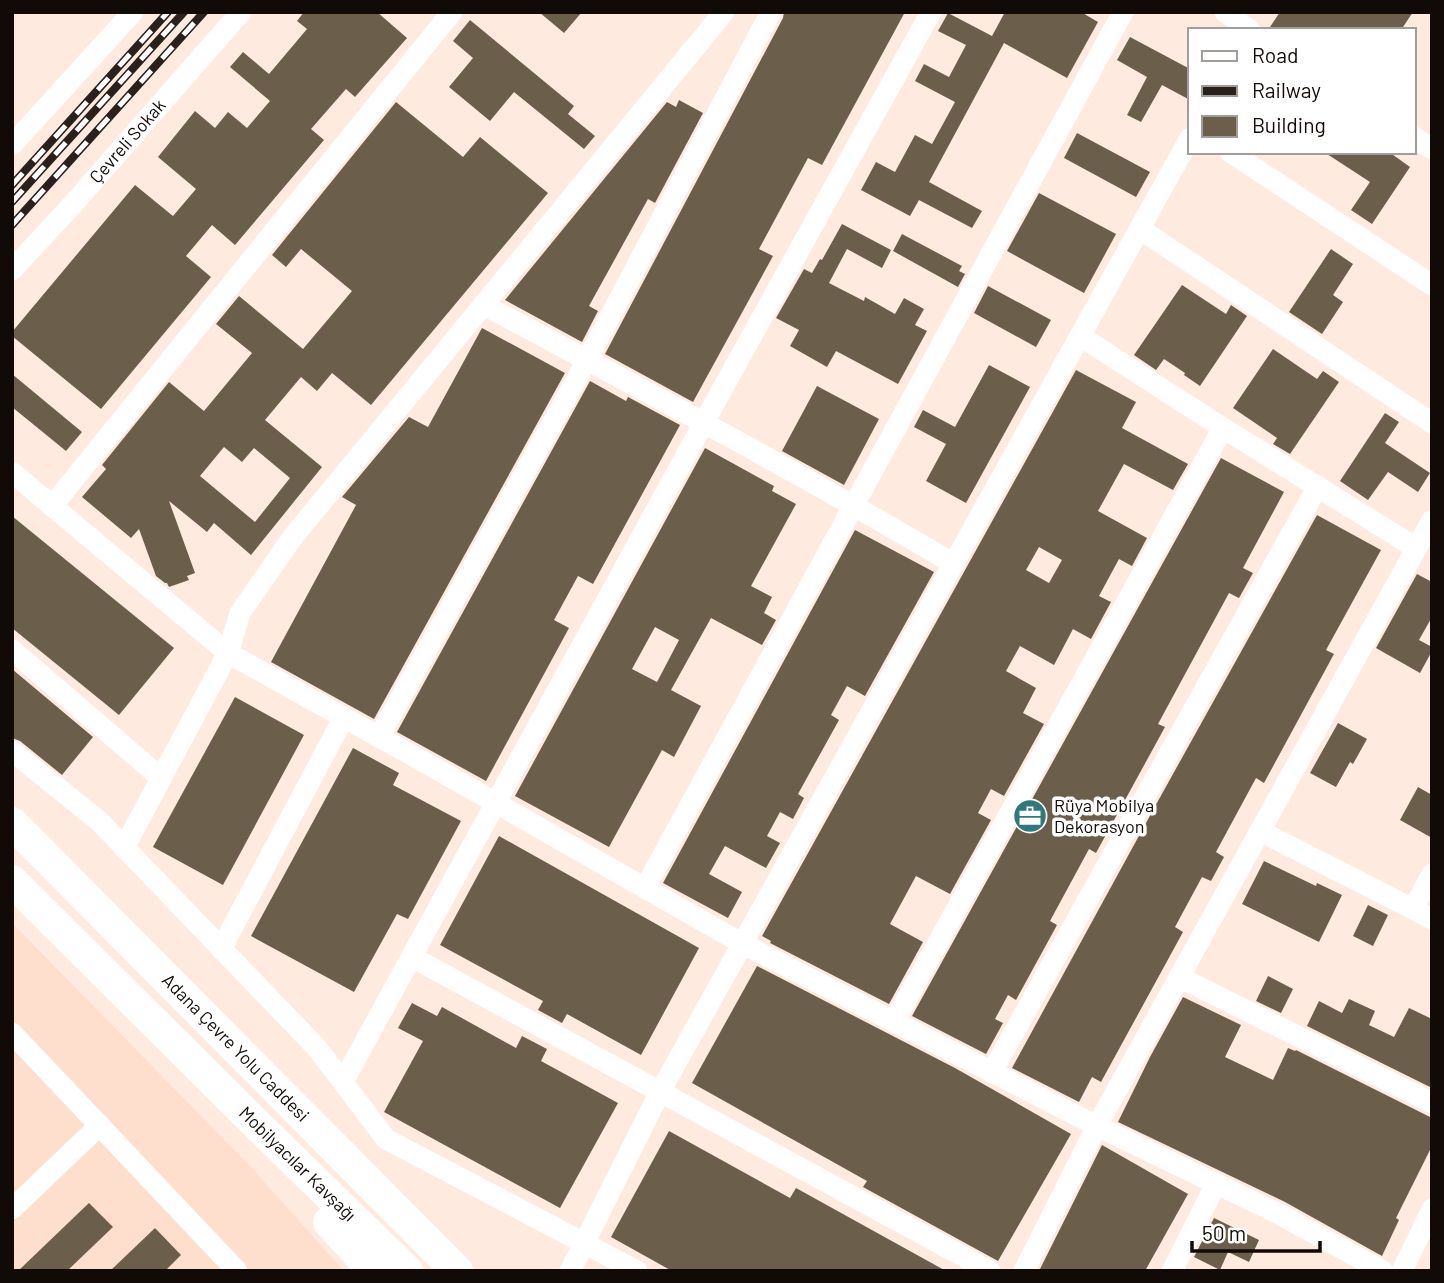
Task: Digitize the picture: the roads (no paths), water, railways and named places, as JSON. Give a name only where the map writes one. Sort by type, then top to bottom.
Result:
[{"type":"highway","name":"Adana Çevre Yolu Caddesi","points":[[12,823],[457,1271]]},
{"type":"highway","points":[[12,881],[245,1113]]},
{"type":"highway","name":"Mobilyacılar Kavşağı","points":[[245,1113],[312,1203],[374,1271]]},
{"type":"highway","name":"Mobilyacılar Kavşağı","points":[[245,1113],[407,1271]]},
{"type":"street","points":[[12,145],[133,12]]},
{"type":"street","name":"Çevreli Sokak","points":[[12,270],[241,12]]},
{"type":"street","points":[[52,506],[452,12]]},
{"type":"street","points":[[124,848],[228,653],[240,613],[292,538],[724,12]]},
{"type":"street","points":[[379,737],[587,360],[771,12]]},
{"type":"street","points":[[343,1082],[931,12]]},
{"type":"street","points":[[645,888],[1124,12]]},
{"type":"street","points":[[1225,12],[1247,28]]},
{"type":"street","points":[[1416,138],[1432,149]]},
{"type":"street","points":[[570,1271],[660,1092],[1188,142]]},
{"type":"street","points":[[1233,154],[1432,285]]},
{"type":"street","points":[[1140,229],[1432,422]]},
{"type":"street","points":[[484,305],[855,505],[954,564]]},
{"type":"street","points":[[1080,336],[1416,548]]},
{"type":"street","points":[[894,1022],[1223,428]]},
{"type":"street","points":[[12,472],[228,653],[743,944],[1097,1126],[1279,1214],[1383,1271]]},
{"type":"street","points":[[992,1072],[1318,486]]},
{"type":"street","points":[[1024,1271],[1097,1126],[1432,520]]},
{"type":"street","points":[[12,650],[162,778]]},
{"type":"street","points":[[221,949],[344,718]]},
{"type":"street","points":[[12,751],[99,821],[317,1048],[386,1139],[637,1271]]},
{"type":"street","points":[[1260,831],[1422,914],[1432,874]]},
{"type":"street","points":[[412,957],[990,1271]]},
{"type":"street","points":[[1179,977],[1432,1103]]},
{"type":"street","points":[[12,1033],[237,1271]]},
{"type":"street","points":[[12,1209],[100,1125]]},
{"type":"street","points":[[1172,1271],[1216,1184]]},
{"type":"street","points":[[1402,1271],[1432,1209]]},
{"type":"railway","points":[[12,185],[168,12]]},
{"type":"railway","points":[[12,202],[184,12]]},
{"type":"railway","points":[[12,225],[204,12]]},
{"type":"place","name":"Rüya Mobilya Dekorasyon","points":[[1030,816]]}]
